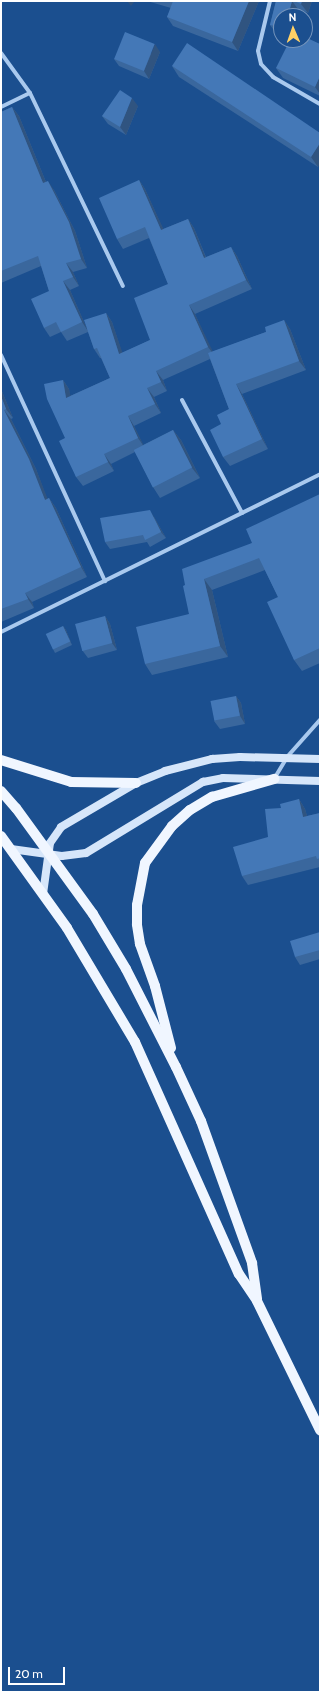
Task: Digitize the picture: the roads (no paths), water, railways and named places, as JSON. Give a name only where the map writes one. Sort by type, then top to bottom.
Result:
[{"type":"main road","points":[[1,760],[71,782],[136,783]]},
{"type":"main road","points":[[176,1067],[155,986],[140,944],[137,905],[145,863],[172,826],[190,810],[212,797],[274,779]]},
{"type":"main road","points":[[1,791],[16,808],[93,914],[126,969],[176,1067],[201,1121],[252,1263],[257,1301]]},
{"type":"main road","points":[[1,836],[11,848],[76,942],[135,1042],[239,1274],[257,1301],[320,1430]]},
{"type":"street","points":[[270,1],[258,52],[261,64],[272,77],[320,104]]},
{"type":"street","points":[[1,53],[30,93],[123,286]]},
{"type":"street","points":[[1,107],[30,93]]},
{"type":"street","points":[[1,355],[105,581]]},
{"type":"street","points":[[182,400],[242,513]]},
{"type":"street","points":[[1,632],[320,474]]},
{"type":"street","points":[[274,779],[287,757],[320,720]]},
{"type":"street","points":[[43,894],[50,843],[61,827],[136,783],[165,771],[212,759],[287,757],[320,759]]},
{"type":"street","points":[[11,848],[71,856],[86,853],[203,782],[223,778],[320,781]]}]
